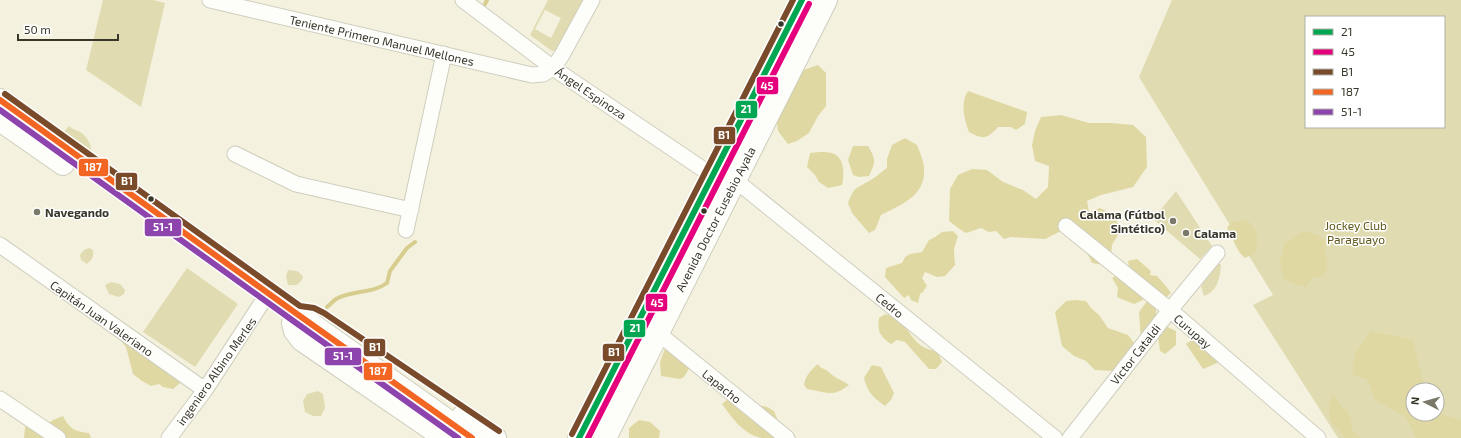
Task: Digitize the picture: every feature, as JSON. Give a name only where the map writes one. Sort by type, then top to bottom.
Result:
[{"type":"highway","name":"Avenida Doctor Eusebio Ayala","points":[[604,438],[658,333],[802,0]]},
{"type":"highway","name":"Avenida Doctor Eusebio Ayala","points":[[579,438],[724,178],[826,0]]},
{"type":"highway","points":[[3,115],[262,304],[301,323],[456,438]]},
{"type":"highway","points":[[3,115],[301,323],[472,438]]},
{"type":"highway","points":[[445,438],[302,340],[295,331],[301,323],[312,316],[320,320],[495,438]]},
{"type":"street","name":"Teniente Primero Manuel Mellones","points":[[210,0],[532,75],[543,74],[553,68]]},
{"type":"street","name":"Ángel Espinoza","points":[[463,0],[553,68],[724,178]]},
{"type":"street","points":[[553,68],[592,0]]},
{"type":"street","points":[[406,230],[444,54]]},
{"type":"street","points":[[234,154],[296,184],[411,210]]},
{"type":"street","name":"Cedro","points":[[724,178],[1055,438]]},
{"type":"street","name":"Curupay","points":[[1066,226],[1170,310],[1318,438]]},
{"type":"street","name":"Capitán Juan Valeriano","points":[[0,245],[205,390]]},
{"type":"street","name":"Victor Cataldi","points":[[1070,438],[1170,310],[1217,253]]},
{"type":"street","name":"ingeniero Albino Merles","points":[[169,438],[205,390],[262,304]]},
{"type":"street","name":"Lapacho","points":[[658,333],[787,438]]},
{"type":"street","points":[[0,399],[58,438]]},
{"type":"green space","points":[[103,0],[153,0],[165,3],[141,107],[86,70]]},
{"type":"green space","points":[[548,0],[584,0],[558,50],[552,51],[530,35]],"holes":[[[545,10],[561,18],[551,38],[535,29]]]},
{"type":"green space","name":"Jockey Club Paraguayo","points":[[1172,0],[1461,0],[1461,438],[1338,438],[1253,305],[1273,295],[1139,77]]},
{"type":"green space","points":[[14,125],[61,135],[69,126],[72,129],[82,133],[89,143],[91,158],[136,211]]},
{"type":"green space","name":"Calama","points":[[1176,191],[1212,246],[1200,259],[1153,219]]},
{"type":"green space","points":[[89,248],[93,250],[93,257],[87,264],[81,260],[80,255],[84,250]]},
{"type":"green space","points":[[1213,264],[1221,264],[1219,279],[1212,291],[1204,296],[1201,287]]},
{"type":"green space","points":[[187,268],[238,304],[195,367],[143,332]]},
{"type":"green space","points":[[288,270],[297,271],[303,276],[302,280],[297,285],[288,285],[286,276]]},
{"type":"green space","points":[[111,282],[120,284],[125,290],[124,294],[119,297],[109,294],[105,285]]},
{"type":"green space","points":[[318,391],[323,394],[325,408],[321,416],[313,416],[305,412],[303,401],[307,394]]},
{"type":"shaded area","points":[[818,65],[826,73],[826,106],[818,116],[809,133],[797,141],[788,144],[778,131],[776,117],[798,72]]},
{"type":"shaded area","points":[[968,91],[1027,112],[1025,124],[1016,130],[1011,127],[998,127],[991,134],[985,137],[969,132],[964,116],[963,106]]},
{"type":"shaded area","points":[[1061,115],[1089,123],[1133,125],[1146,137],[1147,167],[1133,187],[1101,195],[1087,201],[1089,212],[1100,208],[1114,215],[1118,224],[1119,233],[1112,245],[1111,259],[1104,265],[1092,263],[1083,248],[1061,231],[1045,239],[1011,237],[1004,239],[996,231],[989,232],[981,228],[966,233],[949,221],[950,189],[958,175],[972,169],[987,170],[1003,182],[1023,190],[1036,199],[1048,187],[1049,166],[1035,161],[1032,145],[1035,131],[1041,117]]},
{"type":"shaded area","points":[[905,138],[917,145],[922,157],[924,178],[921,186],[910,198],[881,215],[875,230],[869,233],[852,213],[848,203],[856,189],[887,168],[887,159],[892,145]]},
{"type":"shaded area","points":[[853,146],[868,146],[871,151],[874,158],[874,164],[869,176],[859,177],[853,175],[848,160]]},
{"type":"shaded area","points":[[810,153],[833,153],[841,161],[843,169],[842,185],[828,188],[819,182],[815,175],[807,167]]},
{"type":"shaded area","points":[[1246,219],[1255,231],[1257,243],[1255,253],[1245,258],[1237,248],[1227,228],[1232,221],[1238,222]]},
{"type":"shaded area","points":[[953,231],[958,236],[954,249],[955,265],[945,276],[937,277],[925,272],[922,278],[927,286],[920,294],[918,303],[911,300],[909,295],[904,298],[885,277],[886,268],[902,263],[905,257],[910,254],[922,252],[929,240],[942,232]]},
{"type":"shaded area","points":[[1306,231],[1318,235],[1325,241],[1327,268],[1322,276],[1312,279],[1306,287],[1284,279],[1280,263],[1284,244]]},
{"type":"shaded area","points":[[1137,259],[1151,271],[1150,275],[1157,276],[1171,293],[1163,300],[1130,276],[1128,261]]},
{"type":"shaded area","points":[[1119,274],[1143,296],[1143,300],[1134,304],[1117,297],[1118,288],[1112,278]]},
{"type":"shaded area","points":[[1066,301],[1086,301],[1099,315],[1108,328],[1128,335],[1134,343],[1114,371],[1095,370],[1086,361],[1074,356],[1062,346],[1055,312]]},
{"type":"shaded area","points":[[1147,301],[1156,305],[1156,315],[1159,323],[1176,331],[1176,345],[1165,354],[1160,351],[1158,336],[1141,341],[1139,312]]},
{"type":"shaded area","points":[[885,314],[901,322],[915,340],[921,345],[928,349],[937,351],[942,362],[936,369],[929,369],[905,342],[897,340],[891,344],[884,339],[880,333],[878,323],[879,318]]},
{"type":"shaded area","points":[[126,329],[146,339],[181,374],[180,383],[173,389],[163,387],[159,384],[151,386],[133,374],[126,347],[113,331]]},
{"type":"shaded area","points":[[1371,331],[1413,340],[1423,382],[1405,382],[1405,416],[1375,400],[1368,380],[1352,374],[1355,353]]},
{"type":"shaded area","points":[[1193,339],[1217,359],[1217,363],[1203,369],[1186,344]]},
{"type":"shaded area","points":[[681,341],[689,354],[690,367],[684,377],[680,379],[661,376],[660,362],[666,346]]},
{"type":"shaded area","points":[[818,364],[821,368],[849,385],[834,393],[807,389],[804,385],[807,376]]},
{"type":"shaded area","points":[[872,365],[881,367],[894,393],[891,400],[885,406],[872,394],[867,387],[864,378]]},
{"type":"shaded area","points":[[1333,396],[1349,414],[1352,430],[1360,438],[1345,438],[1331,421],[1329,412],[1331,398]]},
{"type":"shaded area","points":[[729,398],[767,407],[774,411],[778,421],[788,430],[787,438],[762,438],[744,430],[722,404]]},
{"type":"shaded area","points":[[1445,415],[1461,420],[1461,438],[1416,438],[1408,422],[1445,422]]},
{"type":"shaded area","points":[[63,416],[73,429],[89,433],[91,438],[24,438],[25,427],[30,418],[46,425]]},
{"type":"shaded area","points":[[639,420],[650,422],[660,431],[659,438],[629,438],[629,428]]},
{"type":"waterway","points":[[485,4],[487,0]]},
{"type":"waterway","points":[[327,307],[342,296],[375,289],[387,283],[390,271],[407,248],[415,242]]},
{"type":"transit line","name":"B1","points":[[572,434],[793,0]]},
{"type":"transit line","name":"21","points":[[579,438],[802,0]]},
{"type":"transit line","name":"45","points":[[588,438],[809,4]]},
{"type":"transit line","name":"B1","points":[[5,94],[300,306],[314,308],[324,313],[499,431]]},
{"type":"transit line","name":"187","points":[[0,100],[472,438]]},
{"type":"transit line","name":"51-1","points":[[0,110],[458,438]]},
{"type":"place","name":"Navegando","points":[[37,212]]},
{"type":"place","name":"Calama (Fútbol Sintético)","points":[[1173,221]]},
{"type":"place","name":"Calama","points":[[1186,233]]}]
